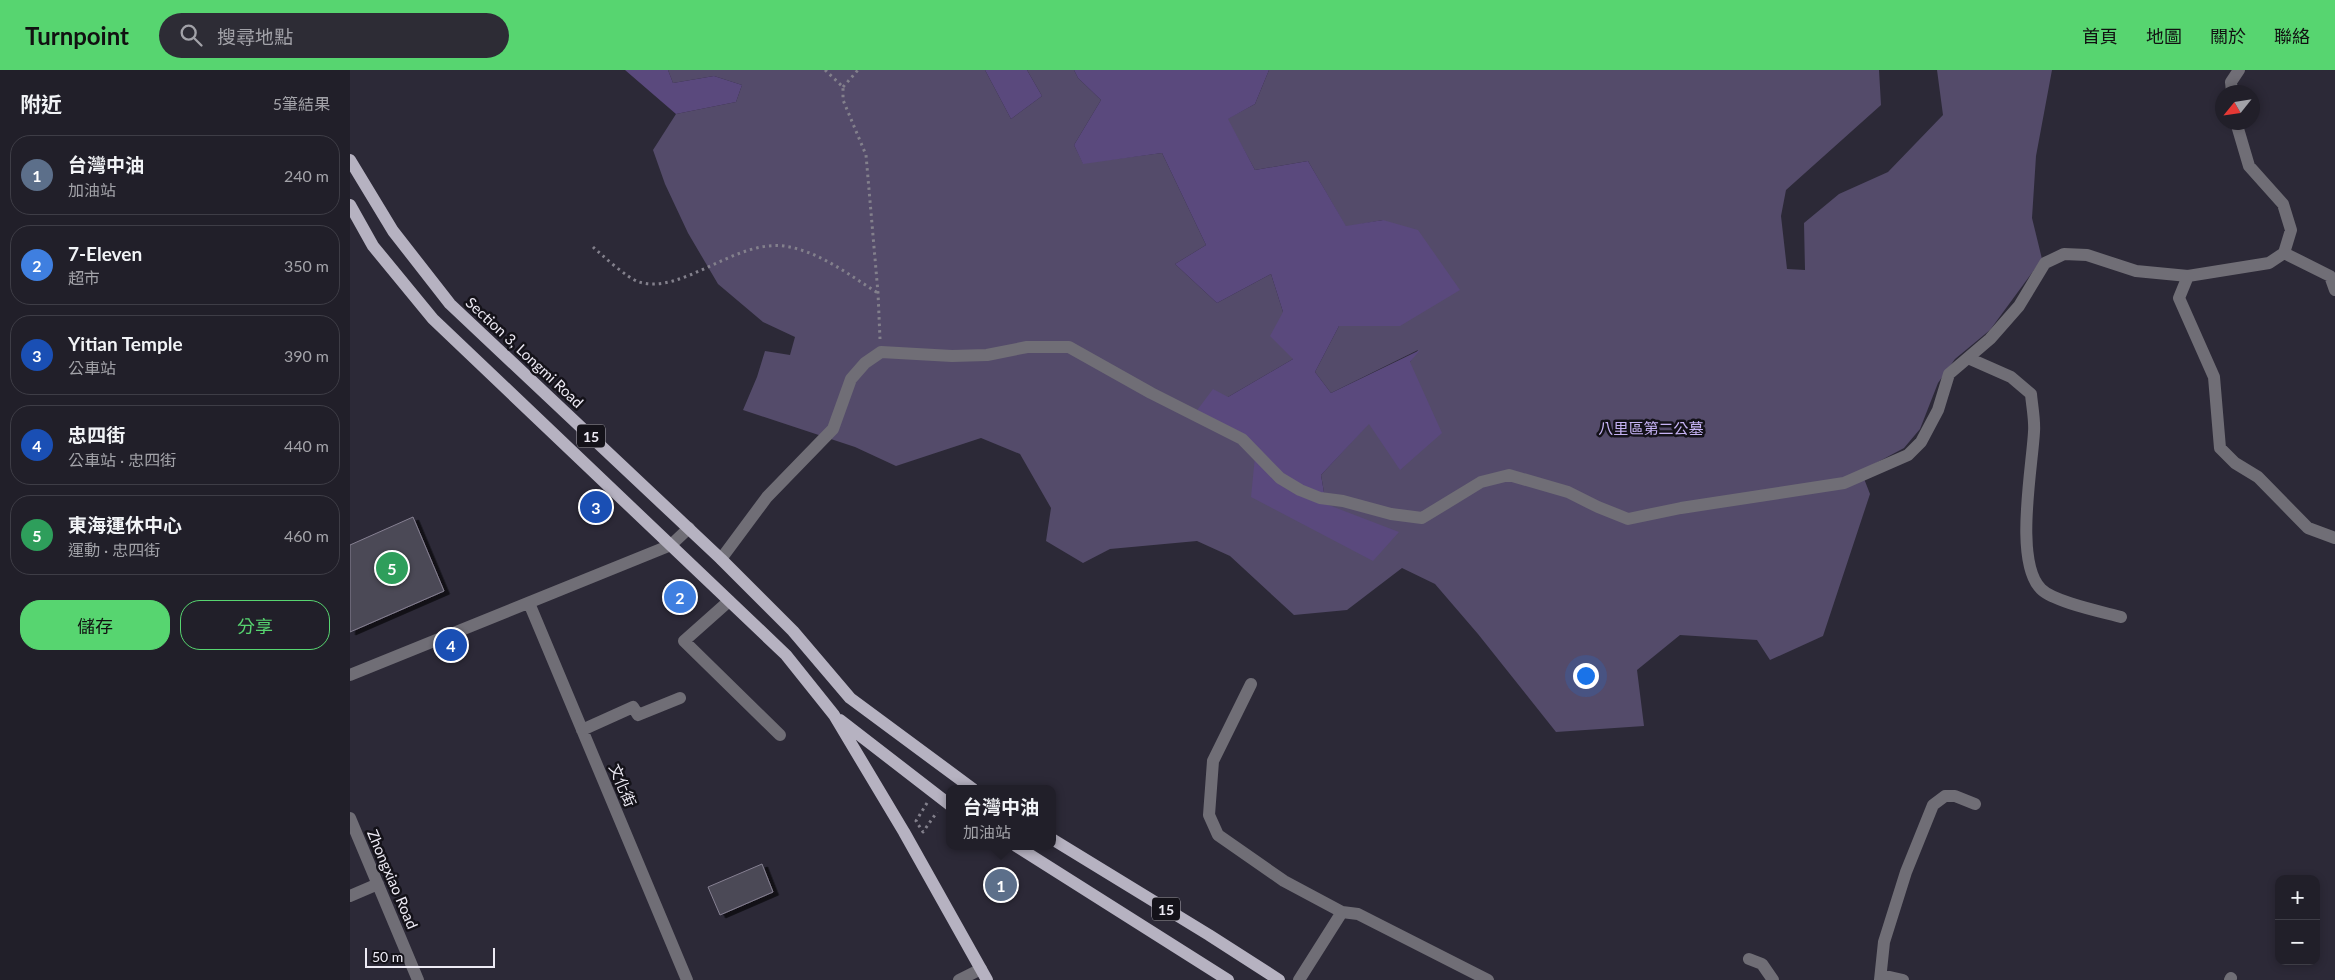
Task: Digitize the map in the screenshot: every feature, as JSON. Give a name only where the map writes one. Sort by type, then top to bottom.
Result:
[{"type":"main road","name":"Section 3, Longmi Road","points":[[350,160],[393,231],[450,304],[721,559],[793,631],[850,698]]},
{"type":"main road","name":"15","points":[[350,205],[373,246],[433,319],[513,398],[786,655],[834,715],[946,802]]},
{"type":"main road","name":"15","points":[[850,698],[968,785]]},
{"type":"main road","points":[[850,698],[834,715],[904,832],[984,974]]},
{"type":"main road","name":"15","points":[[1056,841],[1209,934],[1279,980]]},
{"type":"main road","name":"15","points":[[1022,850],[1228,980]]},
{"type":"street","points":[[2231,85],[2231,82],[2239,70]]},
{"type":"street","points":[[721,559],[767,497],[833,429],[851,379],[865,363],[881,352],[952,356],[987,354],[1026,347],[1069,347],[1151,393],[1242,439],[1280,478],[1300,490],[1320,498],[1343,501],[1391,514],[1422,518],[1481,482],[1510,475],[1568,492],[1628,519],[1681,508],[1844,483],[1908,455],[1921,442],[1938,410],[1950,374],[1990,339],[2020,306],[2046,264],[2064,254],[2087,255],[2136,271],[2188,276],[2269,263],[2284,253],[2291,230],[2283,204],[2249,166],[2238,130]]},
{"type":"street","points":[[2284,253],[2330,276],[2335,290]]},
{"type":"street","points":[[2188,276],[2179,298],[2214,377],[2220,448],[2235,463],[2258,477],[2308,528],[2335,538]]},
{"type":"street","points":[[1968,358],[2011,377],[2031,394],[2034,430],[2026,551],[2032,574],[2042,590],[2065,601],[2121,617]]},
{"type":"street","points":[[350,675],[671,545],[689,528]]},
{"type":"street","points":[[729,601],[684,640],[780,735]]},
{"type":"street","name":"文化街","points":[[529,603],[687,980]]},
{"type":"street","points":[[1251,684],[1213,761],[1208,814],[1218,836],[1284,881],[1342,912],[1358,914],[1488,980]]},
{"type":"street","points":[[582,730],[633,707],[638,715],[680,698]]},
{"type":"street","points":[[1903,980],[1880,978],[1884,942],[1903,881],[1933,805],[1945,796],[1955,796],[1975,804]]},
{"type":"street","name":"Zhongxiao Road","points":[[350,818],[418,980]]},
{"type":"street","points":[[350,896],[378,884]]},
{"type":"street","points":[[1298,980],[1342,912]]},
{"type":"street","points":[[1749,959],[1762,964],[1774,980]]},
{"type":"street","points":[[960,980],[984,974]]},
{"type":"path","points":[[825,70],[843,87]]},
{"type":"path","points":[[858,70],[843,87],[842,100],[866,154],[881,352]]},
{"type":"path","points":[[593,247],[638,282],[666,283],[754,247],[784,246],[818,256],[878,293]]},
{"type":"path","points":[[923,808],[916,821],[924,832],[946,804]]},
{"type":"green space","name":"八里區第二公墓","points":[[668,70],[985,70],[1011,119],[1042,96],[1027,70],[1074,70],[1078,78],[1101,100],[1074,145],[1083,163],[1162,153],[1206,245],[1175,264],[1217,303],[1271,274],[1283,312],[1293,359],[1228,397],[1256,446],[1326,504],[1321,475],[1369,423],[1418,350],[1331,393],[1315,372],[1339,326],[1400,326],[1383,220],[1346,227],[1308,161],[1255,170],[1227,119],[1255,104],[1269,70],[1879,70],[1881,105],[1786,190],[1781,216],[1787,269],[1805,270],[1804,223],[1839,194],[1888,172],[1943,115],[1937,70],[2052,70],[2036,156],[2032,218],[2042,259],[1990,330],[1955,359],[1938,383],[1920,429],[1904,448],[1861,471],[1870,494],[1823,636],[1770,660],[1757,640],[1680,635],[1637,670],[1644,726],[1556,732],[1478,634],[1435,584],[1402,568],[1347,610],[1294,615],[1230,556],[1197,541],[1110,549],[1083,563],[1046,541],[1051,508],[1020,454],[981,438],[896,466],[855,447],[743,410],[757,377],[765,351],[790,355],[795,337],[763,322],[718,284],[688,233],[665,184],[653,150],[676,114],[736,102],[742,85],[714,76],[673,83]]},
{"type":"shaded area","points":[[625,70],[668,70],[673,83],[714,76],[742,85],[736,102],[676,114]]},
{"type":"shaded area","points":[[985,70],[1027,70],[1042,96],[1011,119]]},
{"type":"shaded area","points":[[1074,70],[1269,70],[1255,104],[1228,119],[1255,170],[1308,161],[1346,226],[1383,220],[1418,230],[1460,290],[1400,326],[1339,326],[1315,372],[1331,393],[1420,350],[1410,362],[1442,433],[1400,470],[1369,424],[1321,475],[1326,504],[1399,532],[1373,561],[1251,497],[1256,446],[1192,417],[1213,389],[1228,397],[1293,359],[1270,336],[1283,312],[1271,274],[1217,303],[1175,264],[1206,245],[1162,153],[1083,164],[1074,145],[1101,100],[1078,78]]},
{"type":"building","points":[[413,517],[444,591],[350,632],[350,545]]},
{"type":"building","points":[[762,864],[773,892],[720,915],[708,887]]},
{"type":"place","name":"Yitian Temple","points":[[596,507]]},
{"type":"place","name":"東海運休中心","points":[[392,568]]},
{"type":"place","name":"7-Eleven","points":[[680,597]]},
{"type":"place","name":"忠四街","points":[[451,645]]},
{"type":"place","name":"台灣中油","points":[[1001,885]]}]
